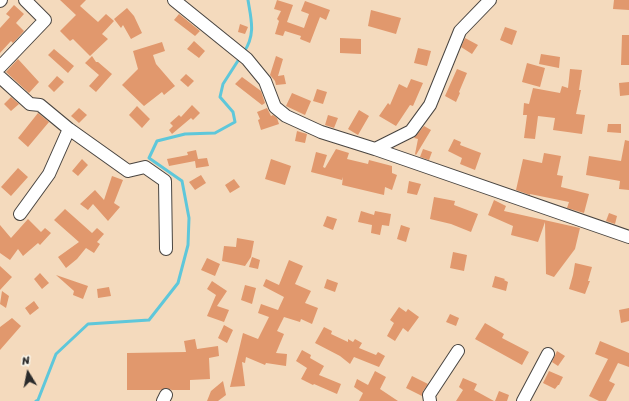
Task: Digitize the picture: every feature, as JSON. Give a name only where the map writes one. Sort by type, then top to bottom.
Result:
[{"type":"street","points":[[0,67],[45,20],[25,0]]},
{"type":"street","points":[[174,0],[247,59],[265,81],[276,107],[286,116],[322,132],[629,237]]},
{"type":"street","points":[[375,149],[411,131],[430,105],[460,31],[490,0]]},
{"type":"street","points":[[0,77],[30,104],[40,106],[69,129],[128,171],[145,167],[166,181],[166,249]]},
{"type":"street","points":[[20,214],[49,174],[69,129]]},
{"type":"street","points":[[430,401],[429,395],[458,351]]},
{"type":"street","points":[[523,401],[548,354]]},
{"type":"building","points":[[60,0],[86,0],[80,6],[98,22],[106,14],[114,21],[102,34],[108,39],[90,56],[73,39],[70,41],[60,31],[76,15]]},
{"type":"building","points":[[277,0],[293,5],[287,22],[304,28],[309,14],[301,11],[305,1],[330,10],[326,20],[320,17],[310,43],[300,39],[301,36],[285,31],[283,36],[275,34],[279,21],[277,19],[281,11],[274,9]]},
{"type":"building","points":[[614,0],[629,0],[629,10],[613,9]]},
{"type":"building","points":[[14,5],[24,14],[16,23],[24,31],[13,43],[11,41],[0,53],[0,28],[10,17],[6,14]]},
{"type":"building","points":[[127,8],[134,16],[142,33],[131,39],[123,25],[121,28],[114,19]]},
{"type":"building","points":[[371,10],[401,18],[396,34],[368,26]]},
{"type":"building","points":[[179,14],[200,31],[195,36],[174,20]]},
{"type":"building","points":[[240,24],[248,27],[245,34],[238,32]]},
{"type":"building","points":[[505,27],[517,31],[512,45],[500,40]]},
{"type":"building","points":[[622,35],[629,35],[629,65],[621,65]]},
{"type":"building","points":[[340,38],[361,39],[361,54],[340,53]]},
{"type":"building","points":[[465,38],[478,45],[472,54],[461,47]]},
{"type":"building","points":[[194,41],[205,51],[199,58],[187,49]]},
{"type":"building","points":[[162,42],[165,51],[153,55],[156,64],[175,86],[164,95],[162,92],[144,106],[122,85],[138,69],[133,51]]},
{"type":"building","points":[[418,48],[431,51],[427,66],[414,63]]},
{"type":"building","points":[[54,49],[74,66],[68,73],[48,55]]},
{"type":"building","points":[[541,54],[560,57],[559,68],[539,64]]},
{"type":"building","points":[[92,56],[96,62],[112,74],[96,92],[89,86],[99,75],[85,63]]},
{"type":"building","points":[[276,56],[283,59],[278,76],[284,75],[286,84],[276,85],[275,81],[270,75]]},
{"type":"building","points":[[18,59],[39,82],[29,93],[6,72]]},
{"type":"building","points":[[527,63],[545,68],[540,87],[522,82]]},
{"type":"building","points":[[457,69],[467,73],[456,102],[445,96]]},
{"type":"building","points":[[570,69],[582,70],[579,90],[581,90],[576,114],[585,115],[582,134],[553,130],[555,118],[538,116],[535,139],[524,138],[527,115],[523,115],[524,103],[529,104],[533,88],[560,93],[562,86],[568,88]]},
{"type":"building","points":[[186,74],[194,81],[188,87],[180,80]]},
{"type":"building","points":[[57,76],[64,82],[54,92],[48,86]]},
{"type":"building","points":[[242,77],[261,91],[265,103],[262,105],[235,84]]},
{"type":"building","points":[[411,79],[423,83],[413,106],[410,105],[396,126],[379,116],[388,103],[390,105],[399,84],[407,88]]},
{"type":"building","points":[[629,82],[629,95],[620,96],[619,83]]},
{"type":"building","points":[[317,89],[327,92],[323,104],[313,101]]},
{"type":"building","points":[[292,93],[311,101],[305,115],[286,106]]},
{"type":"building","points":[[11,97],[19,104],[11,111],[4,104]]},
{"type":"building","points":[[192,105],[200,113],[193,120],[191,118],[172,134],[169,130],[173,126],[170,123],[179,115],[181,117]]},
{"type":"building","points":[[137,106],[150,119],[142,128],[129,115]]},
{"type":"building","points":[[79,108],[87,115],[79,123],[71,116]]},
{"type":"building","points":[[267,108],[271,116],[273,115],[277,118],[279,124],[261,130],[258,120],[260,119],[257,112]]},
{"type":"building","points":[[359,110],[369,116],[358,135],[348,129]]},
{"type":"building","points":[[38,113],[49,122],[28,147],[18,138]]},
{"type":"building","points":[[328,115],[338,118],[334,128],[325,125]]},
{"type":"building","points":[[608,124],[621,124],[621,133],[607,132]]},
{"type":"building","points":[[424,126],[431,130],[416,155],[418,139],[414,138]]},
{"type":"building","points":[[297,131],[307,134],[305,143],[295,141]]},
{"type":"building","points":[[454,139],[461,142],[460,145],[481,153],[475,170],[460,164],[462,158],[448,151]]},
{"type":"building","points":[[625,140],[629,141],[629,190],[619,189],[620,181],[586,175],[589,156],[621,161]]},
{"type":"building","points":[[336,149],[349,153],[347,159],[368,164],[369,160],[392,166],[392,173],[397,175],[392,190],[385,187],[384,195],[342,185],[343,177],[342,180],[311,172],[316,152],[327,155],[323,167],[325,168]]},
{"type":"building","points":[[423,149],[432,152],[429,160],[420,157]]},
{"type":"building","points":[[196,150],[198,159],[207,158],[209,166],[196,168],[195,161],[169,166],[167,159],[188,155],[187,152]]},
{"type":"building","points":[[544,153],[561,156],[557,175],[563,176],[561,187],[589,194],[584,213],[567,208],[569,202],[530,195],[516,190],[523,159],[542,163]]},
{"type":"building","points":[[82,159],[88,165],[78,176],[72,171]]},
{"type":"building","points":[[271,159],[291,166],[285,185],[265,179]]},
{"type":"building","points":[[18,168],[28,177],[11,196],[1,187]]},
{"type":"building","points":[[201,175],[206,183],[195,190],[189,182]]},
{"type":"building","points":[[112,176],[123,180],[114,203],[120,207],[108,221],[93,204],[88,210],[80,204],[95,190],[104,200]]},
{"type":"building","points":[[234,179],[240,187],[230,193],[225,185]]},
{"type":"building","points":[[409,181],[421,184],[417,195],[407,193]]},
{"type":"building","points":[[434,197],[455,201],[454,205],[478,214],[471,232],[451,224],[430,219]]},
{"type":"building","points":[[494,200],[506,206],[504,211],[580,228],[575,249],[554,277],[546,274],[545,222],[538,242],[511,235],[513,226],[488,215]]},
{"type":"building","points":[[65,209],[92,233],[97,228],[104,234],[97,242],[100,244],[94,253],[86,248],[77,259],[66,268],[58,257],[79,242],[54,220]]},
{"type":"building","points":[[361,211],[374,215],[375,211],[391,214],[389,226],[382,225],[380,235],[371,233],[372,225],[358,222]]},
{"type":"building","points":[[609,213],[617,216],[615,224],[606,221]]},
{"type":"building","points":[[327,216],[337,219],[333,230],[323,226]]},
{"type":"building","points":[[28,219],[41,232],[45,228],[51,233],[40,245],[38,243],[23,256],[18,249],[10,260],[0,253],[0,225],[11,238]]},
{"type":"building","points":[[401,225],[410,228],[406,242],[397,239]]},
{"type":"building","points":[[237,238],[254,241],[251,257],[245,266],[222,261],[224,246],[236,247]]},
{"type":"building","points":[[453,252],[467,255],[464,271],[450,268]]},
{"type":"building","points":[[252,257],[260,260],[258,269],[249,267]]},
{"type":"building","points":[[207,258],[220,264],[215,276],[201,270]]},
{"type":"building","points":[[289,260],[303,266],[295,284],[311,291],[305,303],[318,308],[312,324],[301,319],[300,322],[284,317],[277,331],[284,334],[276,353],[287,354],[286,366],[266,363],[265,365],[246,357],[245,363],[242,362],[245,386],[230,387],[243,333],[258,339],[269,317],[258,313],[261,304],[278,310],[284,297],[263,286],[266,279],[279,285]]},
{"type":"building","points":[[575,263],[592,267],[588,281],[590,281],[585,294],[569,289]]},
{"type":"building","points":[[0,266],[12,277],[0,290]]},
{"type":"building","points":[[40,273],[49,283],[42,289],[34,279]]},
{"type":"building","points":[[56,275],[88,286],[83,299],[73,295],[74,291]]},
{"type":"building","points":[[495,276],[505,279],[504,280],[508,282],[506,291],[492,287]]},
{"type":"building","points":[[327,279],[338,283],[335,292],[324,288]]},
{"type":"building","points":[[212,281],[227,291],[217,306],[229,310],[224,322],[207,316],[216,295],[207,289]]},
{"type":"building","points":[[245,285],[256,288],[252,304],[241,300]]},
{"type":"building","points":[[109,287],[111,296],[98,298],[97,289]]},
{"type":"building","points":[[2,291],[9,296],[6,308],[0,304]]},
{"type":"building","points":[[34,301],[39,308],[30,315],[25,308]]},
{"type":"building","points":[[399,307],[406,312],[408,309],[419,317],[408,332],[403,328],[395,341],[387,336],[394,323],[390,320]]},
{"type":"building","points":[[629,308],[629,321],[621,323],[619,310]]},
{"type":"building","points":[[450,314],[459,318],[456,326],[446,322]]},
{"type":"building","points":[[12,318],[21,326],[0,350],[0,327]]},
{"type":"building","points":[[485,323],[504,334],[502,338],[529,352],[522,365],[475,339]]},
{"type":"building","points":[[224,325],[233,330],[227,343],[218,338]]},
{"type":"building","points":[[324,327],[332,331],[331,334],[348,342],[348,339],[353,342],[355,339],[362,343],[359,348],[376,355],[378,352],[385,356],[379,367],[354,357],[350,364],[340,356],[315,343]]},
{"type":"building","points":[[195,339],[197,349],[218,346],[219,356],[209,358],[210,379],[190,380],[190,390],[172,390],[166,388],[160,390],[127,390],[127,353],[186,352],[184,341]]},
{"type":"building","points":[[600,341],[629,353],[629,367],[618,363],[609,381],[615,384],[606,401],[599,401],[589,396],[608,359],[595,354]]},
{"type":"building","points":[[302,350],[311,355],[310,358],[324,366],[319,375],[341,384],[337,394],[301,379],[307,368],[296,361]]},
{"type":"building","points":[[557,351],[565,356],[558,366],[552,362]]},
{"type":"building","points":[[375,371],[386,377],[380,389],[398,401],[359,401],[363,393],[354,387],[357,379],[368,385]]},
{"type":"building","points":[[549,371],[563,377],[555,389],[543,383]]},
{"type":"building","points":[[412,376],[428,384],[423,391],[422,396],[406,388]]},
{"type":"building","points":[[463,378],[477,384],[474,390],[494,401],[456,401],[463,390],[459,387]]},
{"type":"building","points":[[223,381],[226,395],[218,401],[207,401],[211,391]]},
{"type":"building","points":[[499,391],[509,395],[507,401],[495,401]]},
{"type":"waterway","points":[[244,52],[250,39],[252,26],[248,0]]},
{"type":"waterway","points":[[36,401],[38,400],[56,354],[88,324],[149,320],[178,283],[188,245],[189,218],[182,181],[149,158],[157,141],[185,134],[215,133],[235,122],[233,112],[220,97],[223,84],[241,56]]}]
